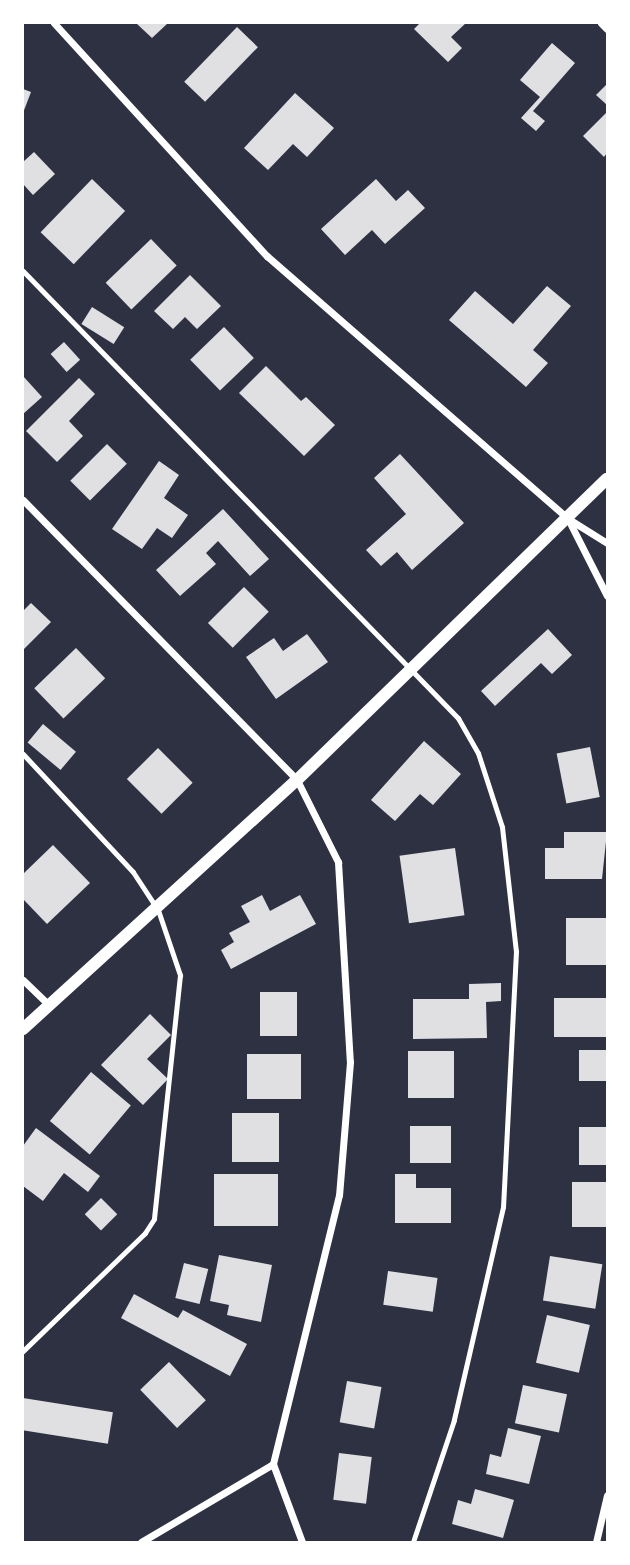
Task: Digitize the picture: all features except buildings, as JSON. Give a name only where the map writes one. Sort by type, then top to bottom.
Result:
[{"type":"street","points":[[54,23],[267,256],[567,518],[607,543]]},
{"type":"street","points":[[601,23],[607,29]]},
{"type":"street","points":[[23,1029],[48,1004],[158,910],[297,780],[607,479]]},
{"type":"street","points":[[23,500],[297,780],[338,862],[350,1062],[339,1195],[273,1464],[302,1542]]},
{"type":"street","points":[[567,518],[607,596]]},
{"type":"street","points":[[23,980],[48,1004]]},
{"type":"street","points":[[141,1542],[273,1464]]},
{"type":"street","points":[[596,1542],[607,1496]]},
{"type":"lane","points":[[23,271],[409,671],[458,718],[478,753],[502,827],[516,951],[503,1207],[454,1420],[413,1542]]},
{"type":"lane","points":[[23,754],[133,872],[158,910],[180,975],[154,1219],[145,1233],[23,1351]]}]
